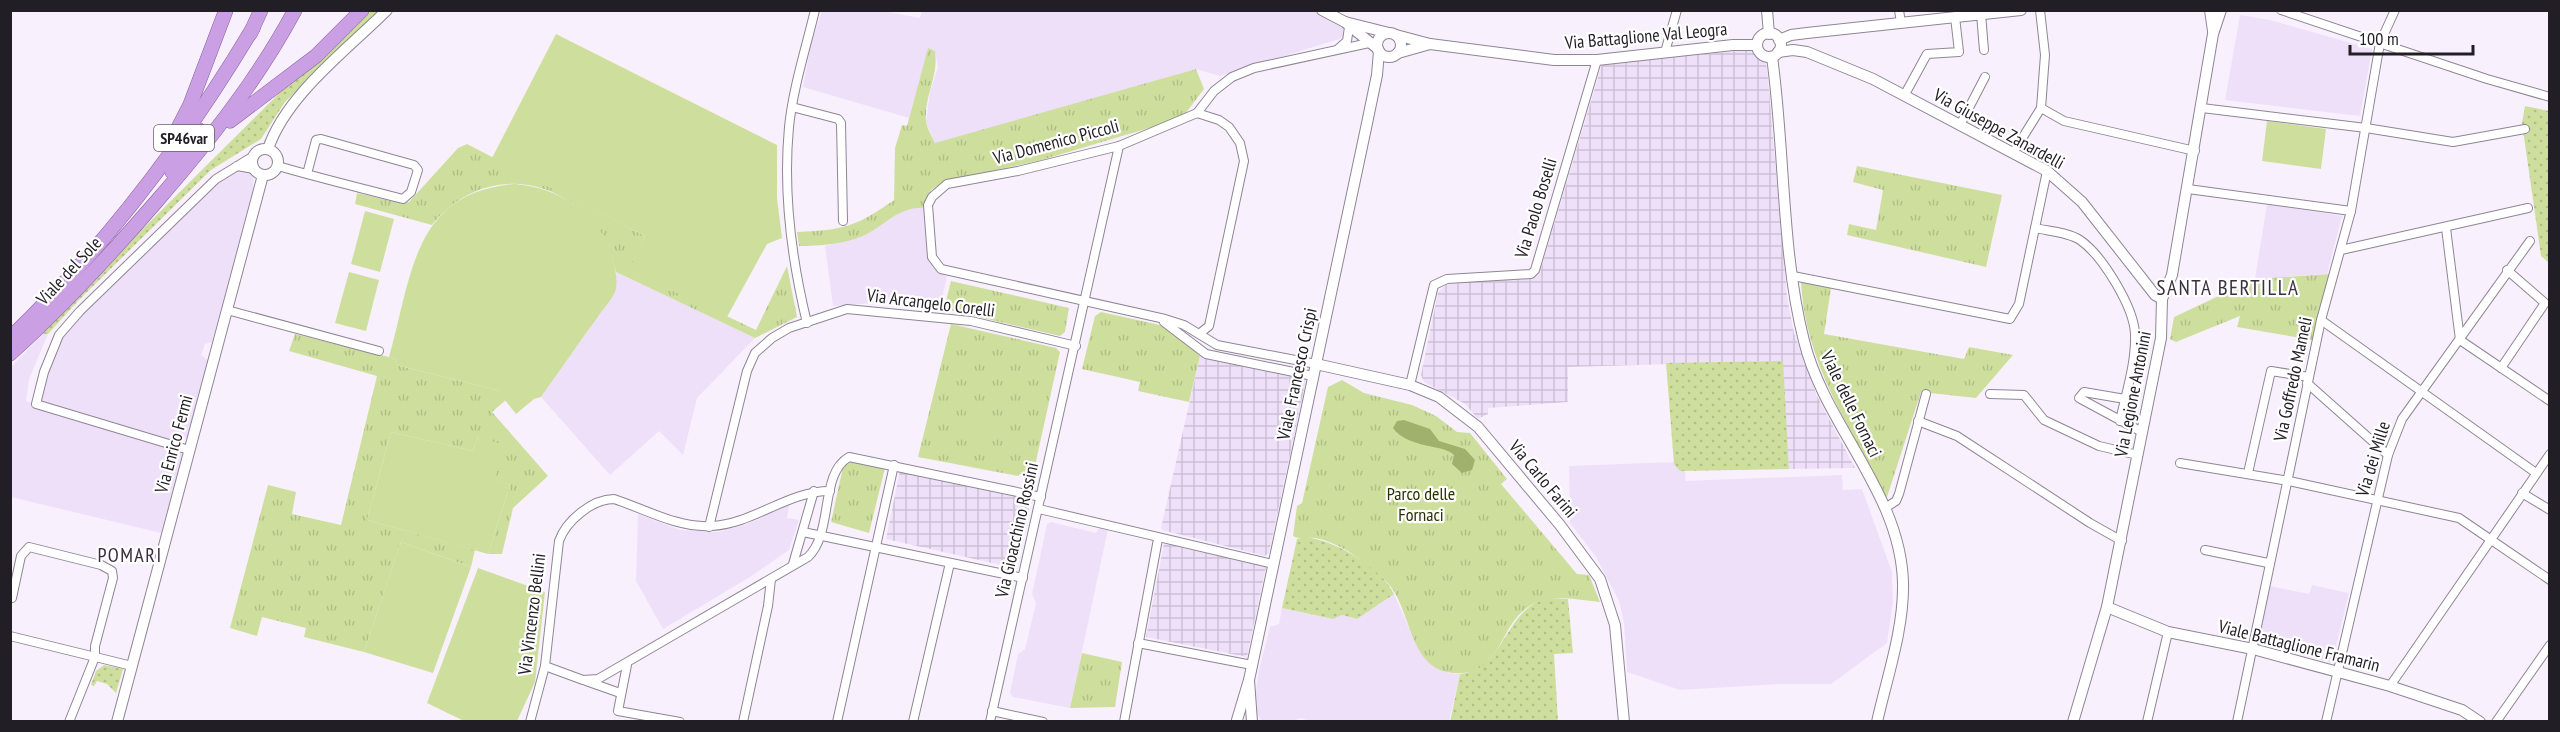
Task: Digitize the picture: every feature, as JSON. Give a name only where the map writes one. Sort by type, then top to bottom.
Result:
[{"type":"highway","points":[[102,240],[178,131],[226,10]]},
{"type":"highway","name":"SP46var","points":[[126,237],[190,146],[225,86],[261,10]]},
{"type":"highway","points":[[205,146],[252,83],[295,10]]},
{"type":"highway","points":[[126,237],[205,146],[238,113],[316,56],[362,10]]},
{"type":"highway","name":"SP46var","points":[[102,240],[140,196],[190,130],[253,28]]},
{"type":"highway","name":"Viale del Sole","points":[[10,354],[50,318],[126,237]]},
{"type":"highway","name":"Viale del Sole","points":[[10,338],[102,240]]},
{"type":"highway","points":[[10,365],[50,318]]},
{"type":"street","points":[[268,149],[283,117],[302,93],[387,10]]},
{"type":"street","points":[[807,323],[795,252],[787,173],[792,107],[815,10]]},
{"type":"street","points":[[1322,10],[1347,25],[1386,56],[1396,55],[1401,45],[1392,34]]},
{"type":"street","points":[[1665,52],[1677,10]]},
{"type":"street","points":[[1767,10],[1769,34]]},
{"type":"street","points":[[1899,10],[1901,23]]},
{"type":"street","points":[[1779,40],[1791,35],[2021,10]]},
{"type":"street","points":[[2013,153],[2041,108],[2045,55],[2040,10]]},
{"type":"street","name":"Via Legione Antonini","points":[[2210,10],[2213,34]]},
{"type":"street","name":"Via Legione Antonini","points":[[2073,722],[2107,608],[2122,541],[2161,338],[2162,299],[2172,275],[2195,151],[2213,34],[2221,10]]},
{"type":"street","points":[[2281,10],[2487,79],[2550,97]]},
{"type":"street","name":"Via Goffredo Mameli","points":[[2237,722],[2253,650],[2268,562],[2289,481],[2321,320],[2351,211],[2380,43],[2395,10]]},
{"type":"street","points":[[1981,14],[1984,50]]},
{"type":"street","points":[[1904,96],[1927,54],[1959,52],[1955,17]]},
{"type":"street","points":[[1339,48],[1347,41],[1347,25]]},
{"type":"street","name":"Via Battaglione Val Leogra","points":[[1347,25],[1430,44],[1554,60],[1597,60],[1733,45],[1757,45]]},
{"type":"street","name":"Viale Francesco Crispi","points":[[1249,680],[1251,722],[1235,721],[1249,680],[1377,75],[1375,48],[1380,38],[1392,34]]},
{"type":"street","points":[[1769,34],[1779,40]]},
{"type":"street","points":[[1769,34],[1761,37],[1757,45],[1762,55],[1775,54],[1779,40]]},
{"type":"street","name":"Via Battaglione Val Leogra","points":[[1396,55],[1430,44]]},
{"type":"street","points":[[1199,334],[1209,326],[1244,160],[1240,143],[1229,127],[1219,120],[1197,113],[1214,91],[1232,77],[1254,68],[1339,48],[1375,48]]},
{"type":"street","name":"Via Giuseppe Zanardelli","points":[[1775,54],[1793,50],[1807,52],[1873,79],[2047,171],[2082,202],[2155,295],[2162,299]]},
{"type":"street","name":"Viale delle Fornaci","points":[[1775,54],[1793,276],[1804,342],[1816,376],[1886,508],[1896,539],[1903,583],[1901,609],[1876,722]]},
{"type":"street","name":"Viale Francesco Crispi","points":[[1377,75],[1396,55]]},
{"type":"street","name":"Via Paolo Boselli","points":[[1410,385],[1434,285],[1438,281],[1531,273],[1535,270],[1597,60]]},
{"type":"street","points":[[1960,125],[1985,77]]},
{"type":"street","points":[[792,107],[838,119],[841,123],[843,221]]},
{"type":"street","points":[[2041,108],[2064,121],[2195,151]]},
{"type":"street","points":[[2202,108],[2366,128],[2453,142],[2525,129]]},
{"type":"street","name":"Via Domenico Piccoli","points":[[1083,303],[950,273],[935,264],[929,243],[928,205],[932,196],[947,184],[1018,171],[1119,146],[1197,113]]},
{"type":"street","points":[[278,166],[307,174],[403,199],[411,192],[418,170],[414,165],[317,139],[307,174]]},
{"type":"street","name":"Via Gioacchino Rossini","points":[[990,722],[1119,146]]},
{"type":"street","points":[[189,450],[36,404],[44,372],[59,335],[80,311],[216,179],[261,149],[268,149],[278,157],[278,166],[274,172],[258,172],[236,166]]},
{"type":"street","points":[[252,157],[258,172]]},
{"type":"street","points":[[1793,276],[2007,320],[2019,304],[2047,171]]},
{"type":"street","name":"Via Enrico Fermi","points":[[117,722],[227,310],[258,172]]},
{"type":"street","points":[[2188,189],[2351,211]]},
{"type":"street","points":[[2341,250],[2528,208]]},
{"type":"street","points":[[2035,228],[2078,238],[2096,257],[2128,306],[2135,335],[2134,356],[2120,421]]},
{"type":"street","points":[[2446,228],[2460,340],[2550,401]]},
{"type":"street","name":"Via dei Mille","points":[[2326,722],[2388,455],[2402,419],[2530,241]]},
{"type":"street","points":[[2501,368],[2545,303],[2507,270]]},
{"type":"street","points":[[1083,303],[1161,318],[1199,334],[1217,345],[1316,364]]},
{"type":"street","name":"Via Arcangelo Corelli","points":[[709,527],[747,371],[755,353],[772,338],[847,309],[971,321],[1076,346]]},
{"type":"street","points":[[227,310],[379,351]]},
{"type":"street","points":[[2321,320],[2423,390],[2536,473]]},
{"type":"street","points":[[1182,328],[1206,354],[1313,376]]},
{"type":"street","name":"Via Carlo Farini","points":[[1316,364],[1410,385],[1439,397],[1478,427],[1592,566],[1607,596],[1615,625],[1624,722]]},
{"type":"street","points":[[2248,473],[2271,371],[2308,380],[2388,455]]},
{"type":"street","points":[[2125,399],[2085,392],[2079,398],[2142,432]]},
{"type":"street","points":[[1886,508],[1896,501],[1899,495],[1926,394]]},
{"type":"street","points":[[1990,394],[2024,395],[2044,420],[2099,446],[2138,455]]},
{"type":"street","points":[[1918,421],[1957,436],[2090,523],[2122,541]]},
{"type":"street","points":[[2390,686],[2489,539],[2550,454]]},
{"type":"street","points":[[583,680],[598,679],[627,665],[793,564],[802,561],[816,550],[837,467],[849,457],[1041,497]]},
{"type":"street","points":[[2180,463],[2289,481],[2459,518],[2550,580]]},
{"type":"street","points":[[837,722],[894,465]]},
{"type":"street","points":[[793,564],[814,491]]},
{"type":"street","name":"Via Vincenzo Bellini","points":[[530,722],[545,666],[556,552],[561,536],[577,517],[594,504],[614,499],[686,525],[709,527],[737,521],[796,495],[814,491],[830,491]]},
{"type":"street","points":[[2522,494],[2550,510]]},
{"type":"street","points":[[1039,509],[1158,539],[1274,564]]},
{"type":"street","points":[[803,532],[1023,578]]},
{"type":"street","points":[[1124,722],[1158,539]]},
{"type":"street","points":[[12,598],[21,556],[29,547],[100,565],[112,571],[113,578],[95,646],[95,657],[69,722]]},
{"type":"street","points":[[2205,550],[2268,562]]},
{"type":"street","points":[[913,722],[950,563]]},
{"type":"street","points":[[743,722],[768,606],[771,579]]},
{"type":"street","name":"Viale Battaglione Framarin","points":[[2107,608],[2168,632],[2253,650],[2390,686],[2462,710],[2480,722]]},
{"type":"street","points":[[2147,722],[2168,632]]},
{"type":"street","points":[[11,637],[132,666]]},
{"type":"street","points":[[1138,643],[1252,665]]},
{"type":"street","points":[[2496,722],[2550,645]]},
{"type":"street","points":[[627,665],[618,711],[657,720],[680,722]]},
{"type":"street","points":[[545,666],[620,693]]},
{"type":"street","points":[[992,711],[1043,722]]},
{"type":"shaded area","points":[[922,10],[1321,10],[1342,24],[1343,37],[1220,76],[1196,69],[935,144],[926,122],[930,92],[938,67],[935,51],[928,49],[909,118],[803,87],[811,43],[822,11],[883,11],[920,18]]},
{"type":"shaded area","points":[[2240,15],[2270,20],[2372,49],[2360,116],[2225,100]]},
{"type":"shaded area","points":[[1747,50],[1761,55],[1767,67],[1787,297],[1794,333],[1817,396],[1855,468],[1789,469],[1782,361],[1568,367],[1568,402],[1488,408],[1488,414],[1478,419],[1465,404],[1424,382],[1421,375],[1438,292],[1446,285],[1540,272],[1602,64]]},
{"type":"shaded area","points":[[249,169],[253,175],[253,190],[212,342],[205,344],[201,355],[208,360],[188,436],[184,439],[179,437],[175,450],[183,454],[161,533],[11,497],[10,369],[43,334],[48,334],[29,379],[26,401],[34,404],[56,341],[223,172]]},
{"type":"shaded area","points":[[2267,204],[2342,216],[2327,274],[2255,279]]},
{"type":"shaded area","points":[[909,207],[926,208],[929,259],[935,269],[947,277],[940,306],[901,301],[833,306],[825,246],[863,236]]},
{"type":"shaded area","points":[[616,272],[755,338],[697,398],[683,455],[659,431],[610,475],[541,397],[615,291]]},
{"type":"shaded area","points":[[1200,356],[1304,376],[1306,380],[1269,553],[1265,556],[1161,528]]},
{"type":"shaded area","points":[[1404,420],[1430,429],[1439,441],[1465,449],[1475,460],[1472,470],[1462,473],[1452,464],[1454,455],[1442,449],[1407,440],[1400,435],[1393,428],[1397,421]]},
{"type":"shaded area","points":[[1686,463],[1685,481],[1842,475],[1843,490],[1862,489],[1892,572],[1893,602],[1887,643],[1831,684],[1782,684],[1680,690],[1627,672],[1624,623],[1619,601],[1596,557],[1570,523],[1569,466]]},
{"type":"shaded area","points":[[900,470],[1030,498],[1032,504],[1030,504],[1017,567],[886,539]]},
{"type":"shaded area","points":[[789,505],[787,518],[799,520],[789,550],[750,577],[663,629],[636,581],[638,514],[680,530],[719,532],[747,524]]},
{"type":"shaded area","points":[[1051,522],[1096,533],[1100,527],[1108,529],[1070,708],[1013,697],[1010,693],[1018,654],[1025,649],[1036,603],[1032,594],[1047,524]]},
{"type":"shaded area","points":[[1169,540],[1262,562],[1266,567],[1247,657],[1146,637],[1164,543]]},
{"type":"shaded area","points":[[2312,585],[2349,593],[2332,663],[2258,644],[2270,586],[2309,594]]},
{"type":"shaded area","points":[[1394,594],[1415,642],[1448,673],[1460,674],[1449,721],[1304,722],[1307,720],[1300,718],[1293,721],[1264,722],[1260,719],[1257,713],[1256,690],[1259,670],[1270,627],[1279,624],[1282,608],[1332,619],[1342,615],[1357,619]]},
{"type":"green space","points":[[362,11],[378,11],[285,102],[261,139],[211,170],[78,301],[48,334],[43,334],[61,310]]},
{"type":"green space","points":[[556,34],[777,145],[777,198],[782,238],[767,244],[727,317],[629,270],[645,236],[492,158]]},
{"type":"green space","points":[[928,48],[935,51],[936,60],[927,103],[926,121],[935,143],[1196,69],[1204,89],[1185,114],[1166,123],[1038,161],[945,181],[931,190],[926,208],[916,208],[900,213],[871,232],[855,239],[832,244],[799,246],[797,232],[826,230],[849,225],[869,216],[894,200],[895,148],[902,125],[907,126]]},
{"type":"green space","points":[[2525,106],[2549,111],[2549,263],[2541,256],[2522,123]]},
{"type":"green space","points":[[2267,121],[2326,129],[2321,169],[2262,161]]},
{"type":"green space","points":[[467,144],[645,236],[630,270],[756,330],[787,266],[797,317],[755,338],[616,272],[605,241],[587,217],[565,199],[539,187],[511,184],[483,189],[456,202],[432,225],[355,204],[357,193],[399,203],[409,202],[458,148]]},
{"type":"green space","points":[[1857,166],[2002,195],[1986,267],[1847,235],[1849,224],[1876,230],[1883,190],[1853,182]]},
{"type":"green space","points":[[515,184],[549,191],[564,198],[591,219],[609,247],[617,282],[611,299],[541,397],[534,399],[516,414],[497,390],[396,365],[397,360],[389,357],[412,269],[422,244],[436,221],[455,203],[481,190]]},
{"type":"green space","points":[[365,211],[394,219],[380,272],[351,264]]},
{"type":"green space","points":[[349,272],[379,280],[366,331],[335,323]]},
{"type":"green space","points":[[2331,274],[2313,340],[2237,327],[2240,316],[2176,342],[2170,339],[2174,317],[2255,279]]},
{"type":"green space","points":[[951,281],[1069,308],[1065,332],[1060,336],[944,309]]},
{"type":"green space","points":[[1801,281],[1831,288],[1824,334],[1964,359],[1969,347],[2013,355],[1976,398],[1921,392],[1887,497],[1884,497],[1844,419],[1820,366],[1810,339]]},
{"type":"green space","points":[[1101,312],[1169,327],[1200,356],[1189,402],[1138,391],[1140,382],[1082,369],[1095,316]]},
{"type":"green space","points":[[951,324],[1056,348],[1060,352],[1033,475],[1022,473],[1018,476],[918,457]]},
{"type":"green space","points":[[295,334],[389,357],[397,360],[396,365],[497,390],[506,400],[492,412],[548,476],[513,508],[502,554],[488,554],[510,485],[494,479],[478,437],[473,451],[391,432],[367,520],[475,550],[471,567],[401,542],[364,652],[304,637],[306,628],[262,617],[257,636],[230,628],[268,485],[296,492],[292,514],[341,525],[377,376],[289,351]]},
{"type":"green space","points":[[1783,361],[1789,469],[1680,471],[1674,464],[1666,363]]},
{"type":"green space","name":"Parco delle Fornaci","points":[[1342,380],[1364,393],[1412,405],[1436,416],[1457,432],[1470,433],[1507,479],[1501,484],[1577,574],[1589,575],[1600,602],[1560,598],[1537,602],[1517,617],[1490,659],[1472,671],[1455,673],[1440,670],[1429,663],[1414,640],[1398,599],[1384,579],[1359,558],[1337,545],[1315,538],[1293,536],[1297,506],[1302,503],[1328,387]]},
{"type":"green space","points":[[969,400],[992,406],[985,436],[962,430]]},
{"type":"green space","points":[[391,432],[473,451],[478,437],[504,445],[495,479],[510,485],[488,554],[367,520]]},
{"type":"green space","points":[[852,461],[885,468],[869,533],[831,522],[843,467]]},
{"type":"green space","points":[[1427,488],[1453,500],[1443,523],[1418,512]]},
{"type":"green space","points":[[1305,537],[1329,543],[1356,556],[1379,574],[1394,594],[1357,619],[1342,615],[1333,619],[1282,608],[1297,539]]},
{"type":"green space","points":[[401,542],[471,567],[433,673],[364,652]]},
{"type":"green space","points":[[478,568],[545,592],[535,682],[517,721],[464,721],[427,703]]},
{"type":"green space","points":[[1548,598],[1568,599],[1573,653],[1554,654],[1558,721],[1450,722],[1460,674],[1475,670],[1487,662],[1522,613]]},
{"type":"green space","points":[[1082,653],[1122,662],[1115,707],[1070,708]]},
{"type":"green space","points":[[104,665],[123,669],[116,693],[107,684],[97,681],[94,686],[91,685],[96,671]]},
{"type":"district","name":"SANTA BERTILLA","points":[[2228,288]]},
{"type":"district","name":"POMARI","points":[[130,555]]}]
